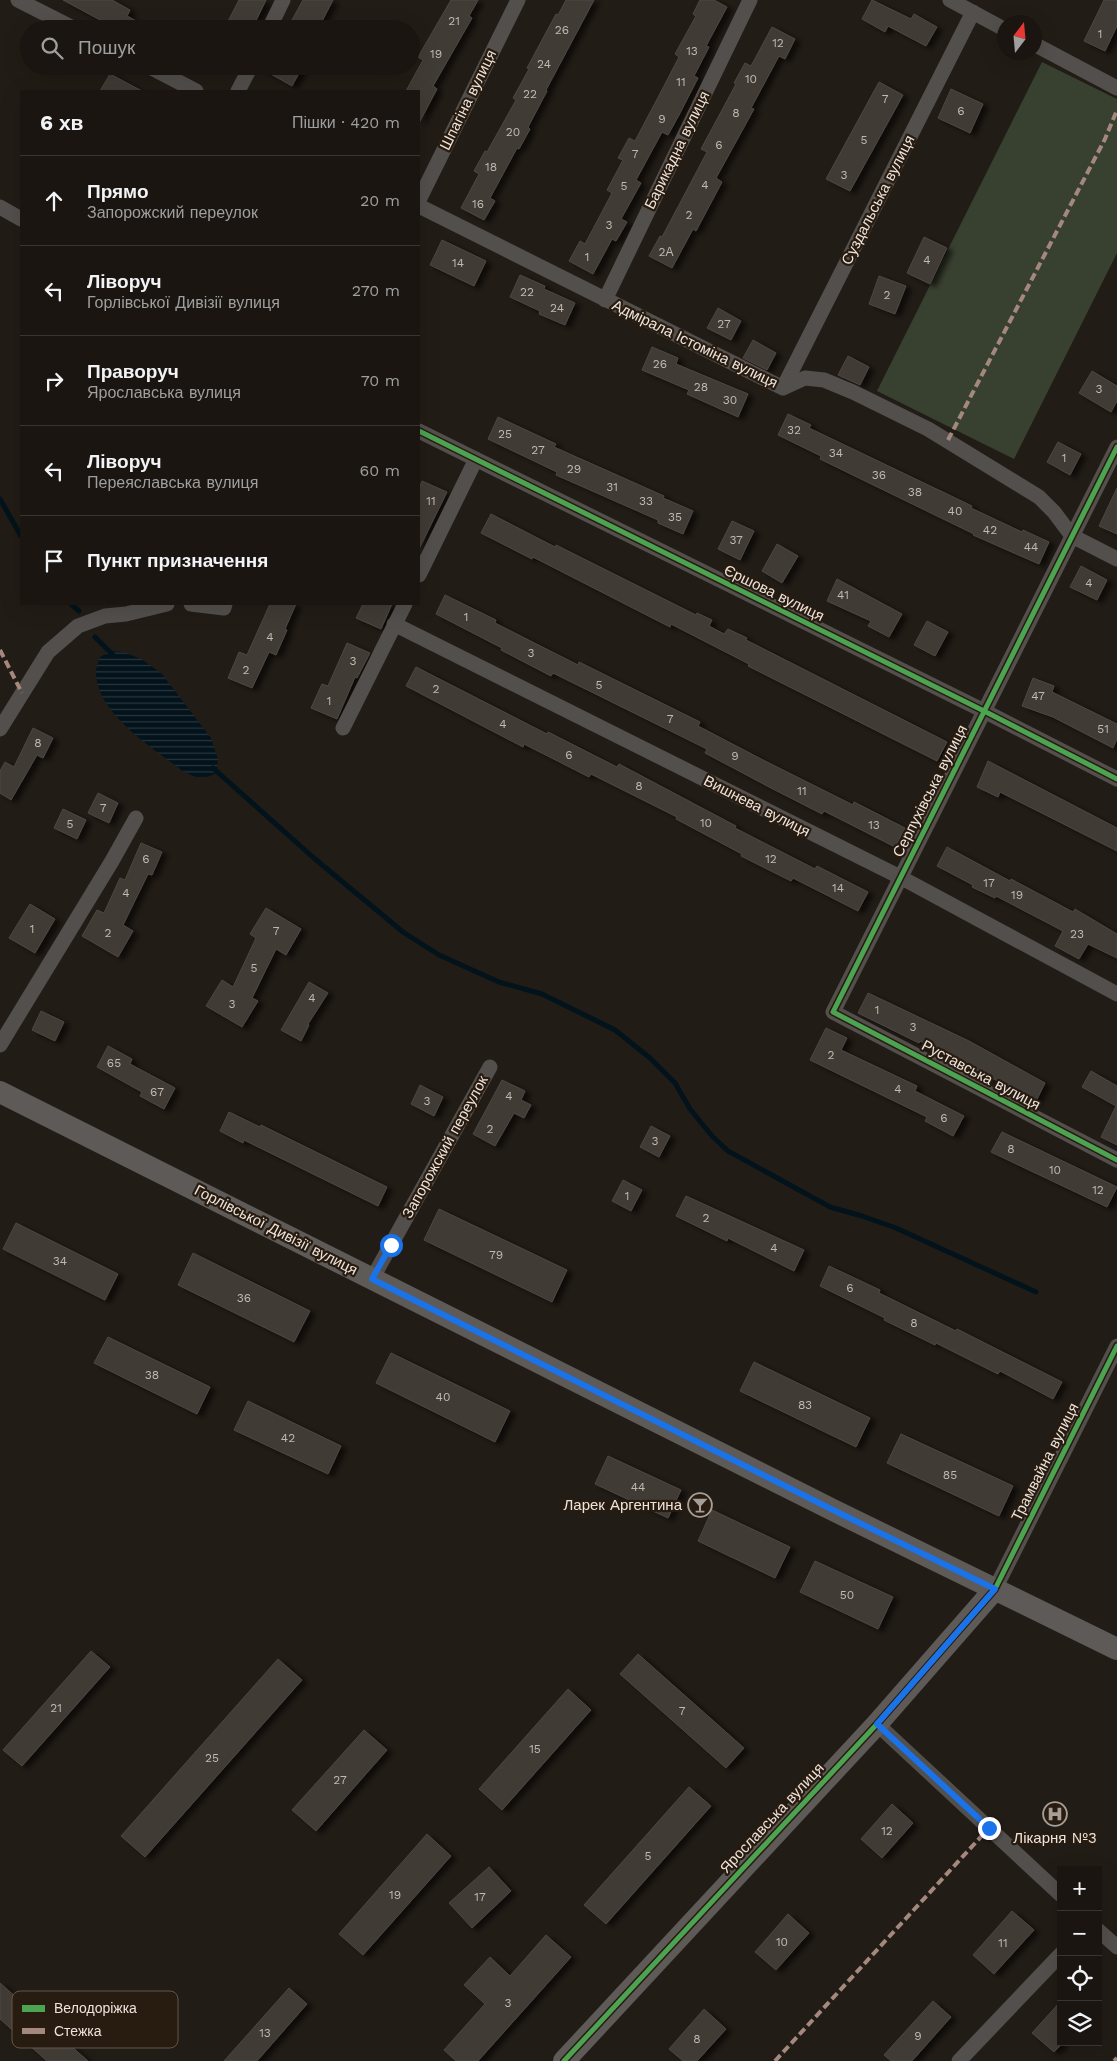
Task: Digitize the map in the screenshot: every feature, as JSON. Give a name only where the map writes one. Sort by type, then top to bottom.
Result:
[{"type":"main road","name":"Горлівської Дивізії вулиця","points":[[0,1092],[833,1510],[1117,1648]]},
{"type":"main road","name":"Ярославська вулиця","points":[[564,2061],[877,1724],[995,1589]]},
{"type":"street","points":[[18,0],[57,20]]},
{"type":"street","points":[[273,20],[283,0]]},
{"type":"street","name":"Шпагіна вулиця","points":[[420,198],[518,0]]},
{"type":"street","name":"Барикадна вулиця","points":[[605,300],[750,0]]},
{"type":"street","points":[[950,0],[997,25]]},
{"type":"street","name":"Суздальська вулиця","points":[[783,388],[973,12]]},
{"type":"street","points":[[1042,48],[1117,88]]},
{"type":"street","points":[[165,75],[194,90]]},
{"type":"street","points":[[239,90],[246,75]]},
{"type":"street","points":[[0,207],[20,218]]},
{"type":"street","name":"Адмірала Істоміна вулиця","points":[[420,207],[783,388],[805,378],[824,380],[928,429],[1039,497],[1054,512],[1072,536],[1117,559]]},
{"type":"street","name":"Єршова вулиця","points":[[420,431],[984,711],[1117,779]]},
{"type":"street","name":"Серпухівська вулиця","points":[[833,1012],[1117,447]]},
{"type":"street","points":[[420,573],[476,459]]},
{"type":"street","points":[[0,729],[48,652],[78,626],[105,616],[126,614],[164,605]]},
{"type":"street","points":[[208,605],[224,606]]},
{"type":"street","points":[[343,728],[404,605]]},
{"type":"street","name":"Вишнева вулиця","points":[[394,624],[900,877],[1117,994]]},
{"type":"street","points":[[0,1045],[112,861],[136,818]]},
{"type":"street","name":"Руставська вулиця","points":[[833,1012],[1117,1160]]},
{"type":"street","name":"Запорожский переулок","points":[[372,1279],[490,1067]]},
{"type":"street","name":"Трамвайна вулиця","points":[[995,1589],[1117,1346]]},
{"type":"street","points":[[877,1724],[1057,1891]]},
{"type":"street","points":[[1102,1934],[1117,1947]]},
{"type":"street","points":[[959,2061],[1059,1956]]},
{"type":"green space","points":[[1042,62],[1117,99],[1117,253],[1014,459],[877,391]]},
{"type":"shaded area","points":[[110,651],[124,652],[143,660],[162,674],[211,738],[218,759],[217,773],[199,778],[181,770],[142,741],[117,717],[100,691],[96,676],[100,657]]},
{"type":"building","points":[[63,0],[112,0],[130,10],[127,16],[134,20],[100,20]]},
{"type":"building","points":[[239,0],[266,0],[256,20],[229,20]]},
{"type":"building","points":[[303,0],[333,0],[323,20],[292,20]]},
{"type":"building","points":[[451,0],[478,0],[469,16],[472,18],[433,86],[437,89],[420,121],[420,90],[407,90],[415,75],[420,75],[420,65],[423,60],[420,58],[420,54]]},
{"type":"building","points":[[566,0],[594,0],[546,90],[528,127],[530,129],[519,149],[517,148],[490,198],[495,201],[484,220],[461,208],[479,174],[474,171],[485,151],[487,152],[516,100],[513,98],[529,69],[527,68],[556,14],[558,15]]},
{"type":"building","points":[[700,0],[714,0],[727,7],[706,46],[709,47],[694,76],[698,78],[679,115],[668,135],[662,132],[636,180],[641,183],[621,219],[627,222],[616,241],[612,239],[593,274],[569,261],[580,241],[585,244],[612,193],[607,190],[623,160],[618,158],[629,138],[635,141],[664,86],[679,57],[675,54],[696,16],[693,14]]},
{"type":"building","points":[[872,0],[911,19],[914,14],[937,27],[926,46],[888,26],[885,32],[862,19]]},
{"type":"building","points":[[1104,0],[1117,0],[1117,26],[1105,51],[1084,41]]},
{"type":"building","points":[[772,27],[795,39],[785,59],[779,56],[751,108],[754,109],[716,178],[722,182],[696,231],[693,229],[672,268],[649,256],[660,236],[662,237],[707,152],[701,149],[736,84],[734,83],[745,63],[751,66]]},
{"type":"building","points":[[109,75],[112,75],[140,90],[101,90]]},
{"type":"building","points":[[272,75],[298,75],[292,86]]},
{"type":"building","points":[[879,82],[903,95],[850,191],[826,179]]},
{"type":"building","points":[[951,89],[983,104],[970,133],[938,118]]},
{"type":"building","points":[[924,237],[947,248],[930,284],[907,273]]},
{"type":"building","points":[[442,240],[486,261],[474,286],[430,265]]},
{"type":"building","points":[[520,275],[545,286],[544,289],[575,303],[565,325],[539,314],[540,311],[510,297]]},
{"type":"building","points":[[879,276],[906,286],[895,314],[869,304]]},
{"type":"building","points":[[718,308],[741,321],[731,340],[707,328]]},
{"type":"building","points":[[753,340],[776,353],[767,370],[743,358]]},
{"type":"building","points":[[652,347],[678,358],[676,364],[748,394],[738,417],[687,394],[689,390],[642,370]]},
{"type":"building","points":[[848,356],[869,367],[860,385],[838,375]]},
{"type":"building","points":[[1092,371],[1117,386],[1117,401],[1111,412],[1079,393]]},
{"type":"building","points":[[788,414],[811,425],[809,428],[972,506],[971,508],[1022,532],[1023,530],[1049,542],[1039,564],[973,535],[820,459],[821,456],[778,435]]},
{"type":"building","points":[[498,417],[556,444],[554,447],[693,511],[683,534],[658,523],[658,520],[556,475],[557,472],[488,439]]},
{"type":"building","points":[[1058,442],[1081,454],[1070,475],[1047,462]]},
{"type":"building","points":[[422,481],[447,492],[420,547],[420,486]]},
{"type":"building","points":[[1117,488],[1117,534],[1099,526]]},
{"type":"building","points":[[491,514],[696,615],[697,613],[712,620],[709,626],[724,634],[728,629],[747,638],[746,640],[947,742],[937,761],[748,666],[749,664],[671,624],[670,627],[533,557],[532,559],[481,533]]},
{"type":"building","points":[[732,521],[754,531],[740,560],[718,549]]},
{"type":"building","points":[[777,544],[798,556],[782,583],[762,571]]},
{"type":"building","points":[[1081,566],[1107,580],[1097,600],[1070,587]]},
{"type":"building","points":[[837,579],[902,614],[889,637],[868,626],[871,621],[827,601]]},
{"type":"building","points":[[445,595],[496,620],[495,623],[578,665],[579,662],[700,722],[698,726],[765,761],[853,805],[854,802],[905,828],[895,847],[824,811],[822,814],[705,753],[707,749],[553,673],[551,676],[436,614]]},
{"type":"building","points":[[270,605],[296,605],[276,655],[269,652],[252,688],[228,678],[239,652],[247,655]]},
{"type":"building","points":[[362,605],[392,605],[381,629],[356,618]]},
{"type":"building","points":[[927,621],[948,632],[935,656],[914,645]]},
{"type":"building","points":[[347,643],[370,653],[357,678],[355,677],[337,719],[311,708],[322,684],[328,686]]},
{"type":"building","points":[[416,667],[547,734],[548,732],[617,767],[619,764],[736,826],[735,828],[815,869],[817,866],[868,892],[858,911],[793,878],[791,881],[741,856],[742,854],[676,819],[677,817],[591,774],[589,777],[524,744],[523,747],[406,686]]},
{"type":"building","points":[[1033,678],[1054,686],[1052,692],[1117,724],[1117,739],[1113,748],[1053,717],[1022,706]]},
{"type":"building","points":[[33,728],[53,738],[43,758],[37,755],[11,800],[0,793],[0,771],[5,762],[14,767]]},
{"type":"building","points":[[988,761],[1117,828],[1117,851],[1000,792],[998,797],[977,787]]},
{"type":"building","points":[[98,793],[118,803],[109,823],[88,813]]},
{"type":"building","points":[[63,809],[86,820],[77,839],[54,828]]},
{"type":"building","points":[[141,843],[162,852],[152,875],[148,874],[123,925],[133,931],[118,957],[82,936],[97,910],[104,913],[120,878],[125,880]]},
{"type":"building","points":[[947,847],[1073,912],[1075,909],[1117,934],[1117,958],[1088,944],[1079,959],[1055,946],[1063,931],[996,896],[995,898],[972,887],[973,885],[937,866]]},
{"type":"building","points":[[30,904],[55,919],[35,953],[9,938]]},
{"type":"building","points":[[266,908],[301,929],[286,955],[276,949],[252,998],[258,1001],[242,1027],[206,1006],[222,980],[233,987],[256,938],[250,934]]},
{"type":"building","points":[[309,982],[328,993],[308,1024],[301,1041],[281,1030]]},
{"type":"building","points":[[868,993],[969,1041],[1045,1083],[1035,1103],[1012,1091],[1013,1089],[920,1041],[919,1043],[858,1013]]},
{"type":"building","points":[[41,1011],[64,1022],[55,1041],[32,1030]]},
{"type":"building","points":[[826,1028],[847,1038],[841,1050],[917,1086],[915,1091],[964,1116],[953,1136],[925,1121],[927,1117],[810,1060]]},
{"type":"building","points":[[108,1046],[132,1059],[130,1064],[175,1088],[164,1109],[140,1096],[142,1092],[97,1067]]},
{"type":"building","points":[[1091,1071],[1117,1086],[1117,1145],[1101,1137],[1116,1106],[1082,1087]]},
{"type":"building","points":[[502,1080],[525,1091],[521,1100],[531,1105],[524,1118],[514,1113],[495,1146],[473,1134]]},
{"type":"building","points":[[420,1085],[443,1097],[434,1116],[411,1104]]},
{"type":"building","points":[[229,1112],[260,1127],[261,1125],[387,1187],[378,1206],[244,1140],[243,1143],[220,1131]]},
{"type":"building","points":[[651,1126],[670,1136],[659,1157],[640,1147]]},
{"type":"building","points":[[1002,1132],[1117,1187],[1107,1207],[991,1152]]},
{"type":"building","points":[[623,1180],[642,1190],[631,1211],[612,1201]]},
{"type":"building","points":[[686,1196],[804,1250],[794,1271],[728,1238],[727,1241],[676,1216]]},
{"type":"building","points":[[439,1209],[567,1270],[552,1302],[424,1240]]},
{"type":"building","points":[[16,1223],[118,1274],[105,1300],[3,1249]]},
{"type":"building","points":[[193,1253],[310,1311],[294,1342],[178,1285]]},
{"type":"building","points":[[829,1266],[880,1290],[879,1293],[956,1331],[957,1329],[1062,1382],[1053,1399],[1000,1371],[998,1374],[936,1343],[935,1345],[820,1286]]},
{"type":"building","points":[[108,1337],[210,1387],[197,1414],[94,1363]]},
{"type":"building","points":[[391,1353],[510,1411],[495,1442],[376,1383]]},
{"type":"building","points":[[754,1362],[870,1418],[856,1447],[740,1391]]},
{"type":"building","points":[[248,1401],[341,1446],[328,1474],[234,1430]]},
{"type":"building","points":[[901,1434],[1013,1486],[999,1516],[887,1463]]},
{"type":"building","points":[[608,1456],[681,1490],[668,1518],[595,1484]]},
{"type":"building","points":[[712,1510],[790,1547],[775,1578],[698,1541]]},
{"type":"building","points":[[815,1561],[893,1597],[878,1629],[800,1592]]},
{"type":"building","points":[[91,1651],[110,1667],[22,1766],[3,1750]]},
{"type":"building","points":[[638,1654],[744,1748],[726,1768],[620,1674]]},
{"type":"building","points":[[278,1659],[302,1680],[145,1857],[121,1836]]},
{"type":"building","points":[[568,1689],[591,1710],[502,1810],[479,1789]]},
{"type":"building","points":[[364,1730],[387,1750],[316,1831],[292,1810]]},
{"type":"building","points":[[689,1787],[711,1806],[606,1924],[584,1905]]},
{"type":"building","points":[[892,1804],[913,1823],[882,1858],[861,1839]]},
{"type":"building","points":[[427,1834],[451,1856],[363,1955],[339,1934]]},
{"type":"building","points":[[489,1867],[511,1891],[472,1928],[449,1903]]},
{"type":"building","points":[[1012,1911],[1034,1930],[994,1974],[973,1955]]},
{"type":"building","points":[[788,1914],[809,1933],[776,1970],[755,1952]]},
{"type":"building","points":[[546,1935],[571,1957],[478,2061],[456,2061],[444,2050],[485,2004],[464,1985],[490,1957],[510,1976]]},
{"type":"building","points":[[0,1983],[12,1994],[12,2030],[0,2019]]},
{"type":"building","points":[[289,1988],[307,2004],[257,2061],[224,2061]]},
{"type":"building","points":[[933,2001],[951,2017],[912,2061],[891,2061],[884,2055]]},
{"type":"building","points":[[1057,2005],[1057,2046],[1060,2046],[1054,2052],[1032,2033]]},
{"type":"building","points":[[704,2009],[726,2029],[697,2061],[683,2061],[669,2049]]},
{"type":"building","points":[[32,2048],[73,2048],[88,2061],[47,2061]]},
{"type":"waterway","points":[[0,499],[20,534]]},
{"type":"waterway","points":[[72,605],[79,611]]},
{"type":"waterway","points":[[95,637],[113,655]]},
{"type":"waterway","points":[[213,768],[315,859],[403,932],[439,955],[499,982],[542,994],[615,1030],[650,1058],[675,1083],[690,1109],[712,1136],[728,1151],[830,1207],[896,1228],[1036,1292]]},
{"type":"marked path","points":[[948,440],[1105,139],[1117,110]]},
{"type":"marked path","points":[[0,650],[22,693]]},
{"type":"marked path","points":[[775,2061],[989,1828]]},
{"type":"marked path","points":[[1114,2061],[1117,2058]]},
{"type":"cycle path","points":[[420,431],[984,711],[1117,779]]},
{"type":"cycle path","points":[[1117,447],[833,1012],[1117,1160]]},
{"type":"cycle path","points":[[564,2061],[877,1724],[995,1589],[1117,1346]]},
{"type":"place","name":"Ларек Аргентина","points":[[700,1505]]},
{"type":"place","name":"Лікарня №3","points":[[1055,1814]]},
{"type":"route","points":[[391,1245],[372,1279],[995,1589],[877,1724],[989,1828]]}]
